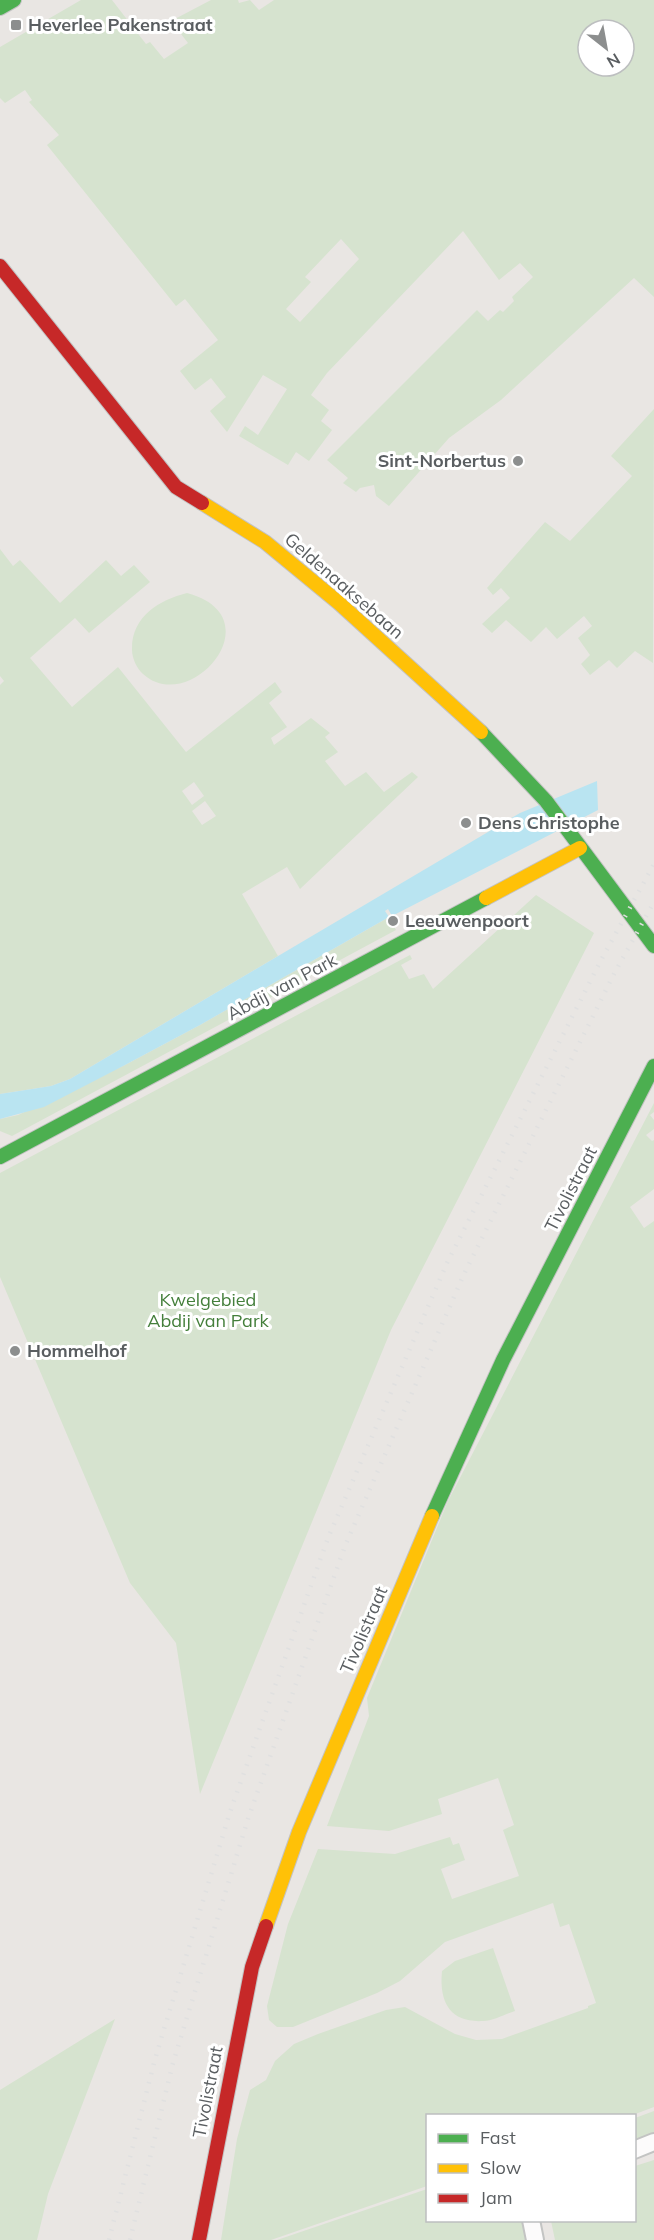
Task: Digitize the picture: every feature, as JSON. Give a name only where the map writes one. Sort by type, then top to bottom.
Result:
[{"type":"street","points":[[0,8],[14,0]]},
{"type":"street","name":"Geldenaaksebaan","points":[[0,266],[176,487],[265,542],[339,603],[475,726],[546,801],[654,946]]},
{"type":"street","name":"Abdij van Park","points":[[0,1157],[580,848]]},
{"type":"street","name":"Tivolistraat","points":[[199,2240],[252,1967],[299,1832],[426,1528],[503,1360],[654,1066]]},
{"type":"lane","points":[[636,2149],[654,2142]]},
{"type":"lane","points":[[531,2222],[535,2240]]},
{"type":"green space","points":[[81,0],[112,0],[146,44],[150,42],[164,59],[188,43],[171,21],[211,0],[238,0],[239,3],[250,0],[259,10],[274,0],[654,0],[654,297],[634,278],[501,400],[449,438],[389,506],[376,496],[374,485],[360,488],[356,492],[343,483],[348,478],[327,460],[477,310],[488,321],[500,310],[503,312],[514,301],[512,297],[533,277],[520,263],[499,280],[463,231],[327,373],[311,395],[329,410],[321,421],[332,430],[309,461],[296,452],[288,465],[239,436],[245,426],[258,435],[287,389],[263,375],[227,432],[210,411],[226,397],[211,378],[195,390],[180,371],[218,340],[185,299],[176,306],[47,145],[59,135],[29,102],[32,100],[25,90],[5,103],[0,98],[0,47]],"holes":[[[341,239],[359,259],[300,322],[286,309],[311,282],[305,277]]]},
{"type":"green space","points":[[654,409],[653,663],[635,651],[617,668],[609,660],[590,675],[581,664],[590,655],[578,638],[592,626],[584,616],[557,639],[546,627],[531,642],[506,620],[492,633],[482,624],[510,598],[501,588],[493,595],[487,588],[545,522],[570,541],[632,476],[611,456]]},
{"type":"green space","points":[[0,549],[13,566],[20,560],[60,603],[106,560],[121,576],[134,565],[150,582],[89,633],[75,618],[30,658],[72,707],[118,667],[186,752],[275,682],[282,692],[269,703],[287,727],[271,738],[274,745],[311,718],[330,733],[325,737],[338,752],[325,761],[345,786],[366,772],[384,792],[412,772],[418,777],[300,889],[287,867],[242,894],[278,956],[70,1079],[51,1086],[0,1094],[0,685],[4,681],[0,676]],"holes":[[[194,782],[204,796],[192,805],[182,791]],[[205,801],[216,816],[202,825],[192,811]]]},
{"type":"green space","points":[[187,593],[213,605],[224,622],[225,641],[216,659],[201,674],[182,683],[162,684],[143,674],[139,669],[132,653],[133,638],[142,619],[157,605]]},
{"type":"green space","name":"Kwelgebied Abdij van Park","points":[[536,895],[594,933],[391,1330],[200,1794],[176,1643],[130,1583],[0,1277],[0,1173],[410,955],[412,959],[401,965],[409,979],[424,974],[433,989]]},
{"type":"green space","points":[[389,917],[396,930],[12,1136],[0,1131],[0,1119],[18,1115],[125,1065]]},
{"type":"green space","points":[[654,1103],[654,1112],[650,1115],[654,1120],[654,1129],[646,1135],[652,1141],[654,1140],[654,1189],[630,1207],[644,1228],[654,1221],[654,2107],[635,2114],[426,2114],[426,2186],[271,2240],[221,2240],[237,2139],[250,2090],[266,2080],[275,2061],[294,2044],[386,2010],[405,2007],[455,2034],[476,2040],[502,2039],[588,2008],[596,2003],[569,1924],[560,1927],[553,1903],[445,1942],[400,1981],[377,1993],[293,2027],[277,2027],[269,2020],[267,2006],[288,1924],[318,1849],[395,1854],[450,1837],[453,1845],[459,1843],[465,1860],[441,1869],[452,1899],[519,1876],[503,1830],[514,1825],[498,1778],[438,1799],[442,1814],[389,1831],[327,1826],[369,1716],[367,1698],[448,1501]]},
{"type":"green space","points":[[493,1948],[515,2011],[487,2021],[471,2021],[454,2014],[442,1992],[442,1971],[455,1961]]},
{"type":"green space","points":[[115,2019],[48,2194],[37,2240],[0,2240],[0,2090]]},
{"type":"green space","points":[[654,2111],[654,2144],[636,2151],[636,2118]]},
{"type":"green space","points":[[654,2160],[654,2240],[555,2240],[551,2222],[636,2222],[636,2166]]},
{"type":"green space","points":[[426,2189],[426,2222],[530,2222],[533,2240],[277,2240]]},
{"type":"water","points":[[597,781],[598,810],[392,916],[388,909],[385,911],[389,917],[200,1025],[44,1107],[0,1119],[0,1094],[51,1086],[70,1079],[520,813]]},
{"type":"railway","points":[[109,2240],[155,2059],[230,1812],[328,1538],[447,1263],[600,962],[654,864]]},
{"type":"railway","points":[[130,2240],[173,2063],[248,1819],[345,1546],[464,1274],[614,974],[654,902]]},
{"type":"traffic: fast","points":[[0,8],[14,0]]},
{"type":"traffic: fast","points":[[481,732],[546,801],[654,946]]},
{"type":"traffic: fast","points":[[0,1157],[486,898]]},
{"type":"traffic: fast","points":[[432,1516],[503,1360],[654,1066]]},
{"type":"traffic: slow","points":[[202,503],[265,542],[339,603],[481,732]]},
{"type":"traffic: slow","points":[[486,898],[580,848]]},
{"type":"traffic: slow","points":[[266,1926],[299,1832],[432,1516]]},
{"type":"traffic: jam","points":[[0,266],[176,487],[202,503]]},
{"type":"traffic: jam","points":[[199,2240],[252,1967],[266,1926]]},
{"type":"place","name":"Heverlee Pakenstraat","points":[[16,25]]},
{"type":"place","name":"Sint-Norbertus","points":[[518,461]]},
{"type":"place","name":"Dens Christophe","points":[[466,823]]},
{"type":"place","name":"Leeuwenpoort","points":[[393,921]]},
{"type":"place","name":"Hommelhof","points":[[15,1351]]}]
